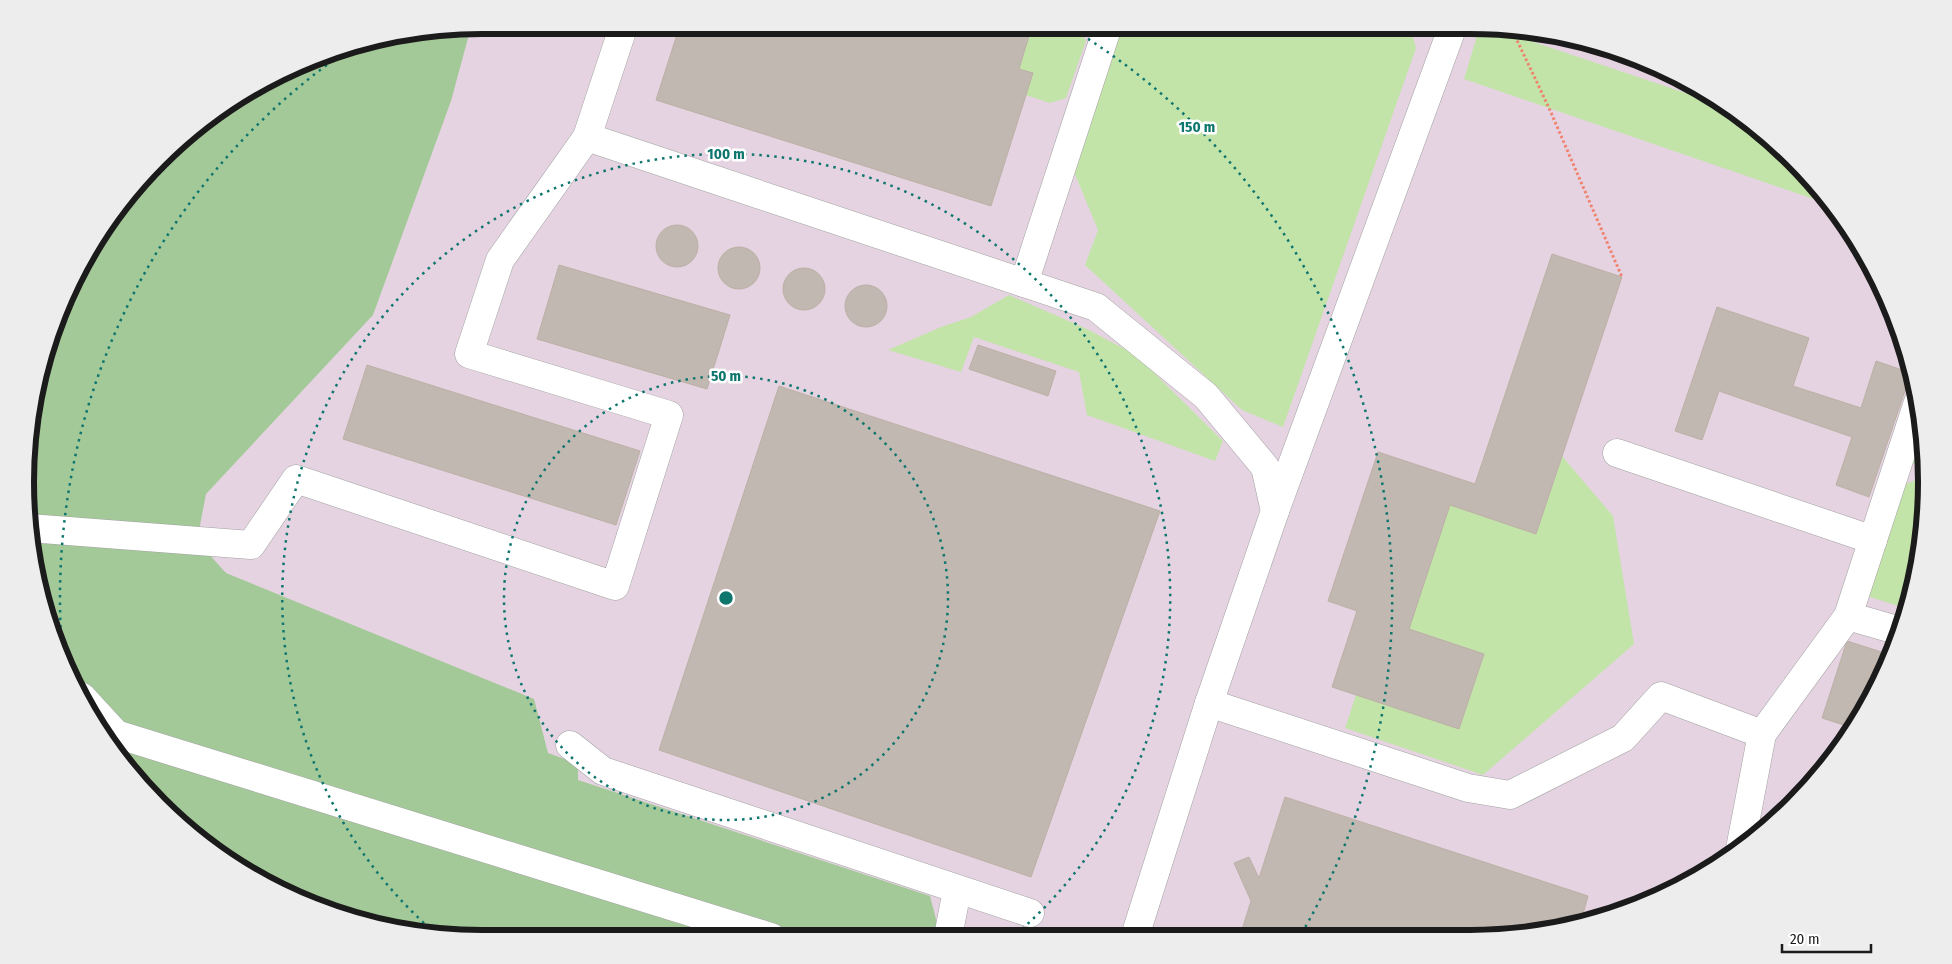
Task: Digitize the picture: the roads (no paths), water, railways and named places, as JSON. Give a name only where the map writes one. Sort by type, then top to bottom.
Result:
[{"type":"lane","points":[[37,529],[251,545],[296,480],[615,586],[669,415],[469,354],[500,260],[587,137],[621,34]]},
{"type":"lane","points":[[1024,283],[1105,34]]},
{"type":"lane","points":[[1137,930],[1209,703],[1276,511],[1450,34]]},
{"type":"lane","points":[[587,137],[1096,307],[1206,396],[1265,467],[1276,511]]},
{"type":"lane","points":[[1742,839],[1762,734],[1848,616],[1913,417]]},
{"type":"lane","points":[[1617,453],[1873,540]]},
{"type":"lane","points":[[1848,616],[1893,629]]},
{"type":"lane","points":[[1209,703],[1468,788],[1510,795],[1622,738],[1662,696],[1762,734]]},
{"type":"lane","points":[[113,736],[748,930]]},
{"type":"lane","points":[[570,744],[603,771],[1030,913]]},
{"type":"lane","points":[[949,930],[957,890]]}]
